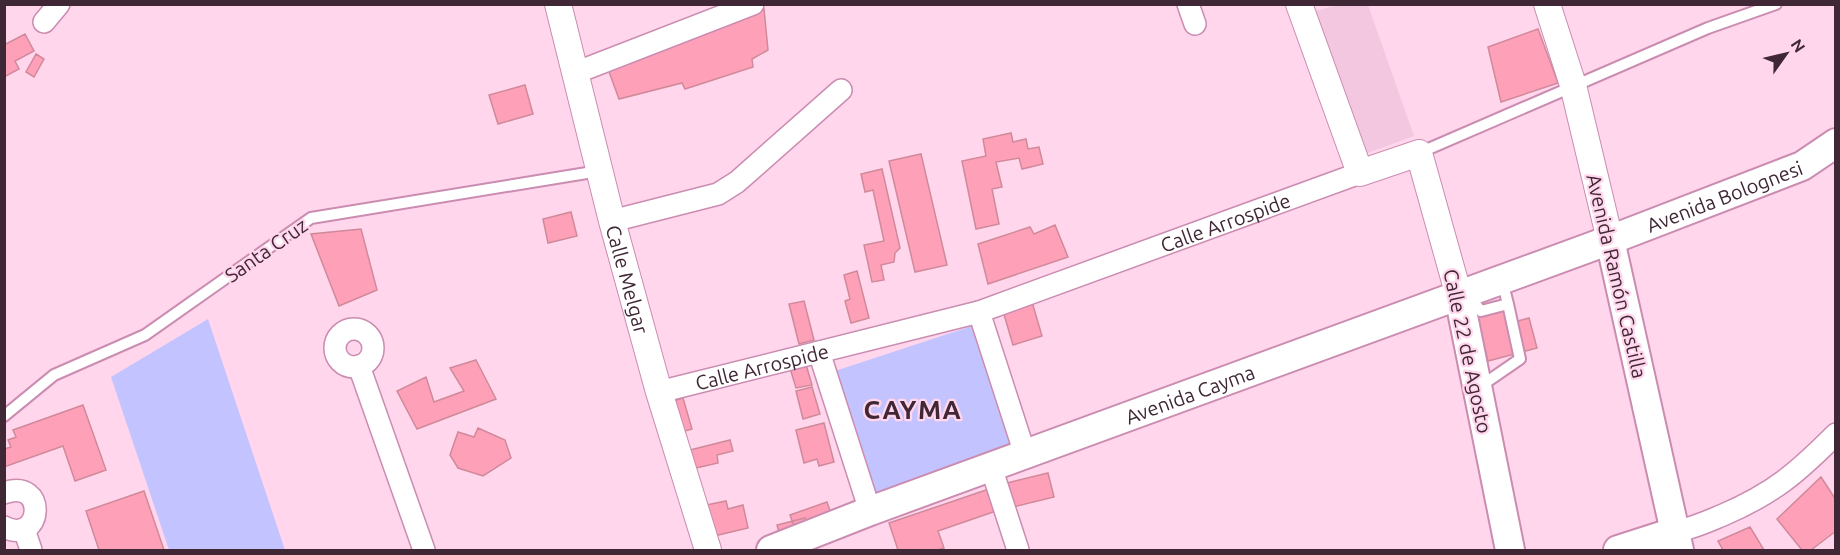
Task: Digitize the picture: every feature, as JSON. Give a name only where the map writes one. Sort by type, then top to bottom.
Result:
[{"type":"main road","name":"Avenida Bolognesi","points":[[1610,240],[1802,166],[1836,143]]},
{"type":"main road","name":"Avenida Cayma","points":[[771,550],[1025,454],[1469,308],[1610,240]]},
{"type":"main road","name":"Avenida Ramón Castilla","points":[[1610,240],[1677,541]]},
{"type":"main road","name":"Calle 22 de Agosto","points":[[1469,308],[1510,550]]},
{"type":"main road","points":[[1618,550],[1677,541]]},
{"type":"street","points":[[44,22],[59,4]]},
{"type":"street","name":"Calle Melgar","points":[[558,4],[612,221],[659,392],[708,550]]},
{"type":"street","points":[[575,73],[753,4]]},
{"type":"street","points":[[1299,4],[1360,173]]},
{"type":"street","name":"Avenida Ramón Castilla","points":[[1547,4],[1574,85],[1610,240]]},
{"type":"street","points":[[612,221],[718,194],[737,182],[841,90]]},
{"type":"street","name":"Calle Arrospide","points":[[659,392],[979,312],[1419,153]]},
{"type":"street","name":"Calle 22 de Agosto","points":[[1419,153],[1469,308]]},
{"type":"street","points":[[979,312],[1025,454]]},
{"type":"street","points":[[819,352],[870,511]]},
{"type":"street","points":[[359,366],[424,550]]},
{"type":"street","points":[[1677,541],[1690,529],[1751,503],[1771,491],[1802,467],[1836,434]]},
{"type":"street","points":[[991,467],[1018,550]]},
{"type":"street","points":[[4,493],[14,490],[25,492],[33,500],[36,511],[33,522],[14,528],[31,550]]},
{"type":"lane","name":"Calle Arrospide","points":[[1419,153],[1708,28],[1776,4]]},
{"type":"lane","name":"Santa Cruz","points":[[4,416],[54,375],[146,335],[310,218],[600,171]]},
{"type":"lane","points":[[1483,387],[1520,359],[1505,292]]},
{"type":"shaded area","points":[[1337,5],[1368,5],[1414,136],[1362,155],[1312,12]]},
{"type":"shaded area","points":[[208,319],[285,550],[169,550],[111,377]]},
{"type":"shaded area","points":[[972,326],[1012,451],[876,495],[835,371]]},
{"type":"building","points":[[764,9],[768,50],[752,59],[753,67],[685,89],[682,83],[619,99],[608,69]]},
{"type":"building","points":[[1538,29],[1558,83],[1501,102],[1488,47]]},
{"type":"building","points":[[25,34],[34,51],[15,61],[19,69],[4,77],[4,41],[6,44]]},
{"type":"building","points":[[36,54],[44,59],[34,77],[26,72]]},
{"type":"building","points":[[525,85],[533,114],[498,124],[489,95]]},
{"type":"building","points":[[1011,133],[1013,142],[1026,139],[1028,149],[1039,147],[1043,164],[1022,169],[1019,158],[996,162],[1002,187],[992,189],[999,224],[976,229],[962,161],[986,156],[983,139]]},
{"type":"building","points":[[921,154],[947,265],[915,272],[889,161]]},
{"type":"building","points":[[882,169],[900,248],[895,253],[894,262],[881,265],[884,280],[872,282],[864,245],[884,241],[873,190],[865,192],[861,174]]},
{"type":"building","points":[[571,212],[577,236],[548,243],[543,219]]},
{"type":"building","points":[[1055,225],[1068,257],[988,284],[978,244],[1030,227],[1034,234]]},
{"type":"building","points":[[361,229],[377,290],[339,306],[311,234]]},
{"type":"building","points":[[857,271],[869,318],[851,323],[845,301],[850,299],[844,275]]},
{"type":"building","points":[[804,301],[814,340],[799,344],[789,304]]},
{"type":"building","points":[[1501,301],[1507,324],[1529,318],[1537,348],[1488,361],[1474,308]]},
{"type":"building","points":[[1032,302],[1042,336],[1013,345],[1003,311]]},
{"type":"building","points":[[476,360],[496,399],[417,429],[397,391],[426,377],[434,402],[464,391],[450,368]]},
{"type":"building","points":[[805,361],[812,385],[796,388],[789,365]]},
{"type":"building","points":[[812,387],[820,414],[803,419],[796,391]]},
{"type":"building","points":[[683,398],[692,429],[678,433],[670,402]]},
{"type":"building","points":[[83,405],[106,470],[75,481],[63,446],[4,467],[4,449],[11,447],[8,440],[16,437],[13,430]]},
{"type":"building","points":[[824,423],[834,462],[819,466],[817,459],[804,463],[796,430]]},
{"type":"building","points":[[478,428],[505,440],[511,458],[483,476],[458,468],[450,455],[458,432],[474,437]]},
{"type":"building","points":[[730,440],[733,451],[717,455],[718,463],[687,470],[682,452]]},
{"type":"building","points":[[1048,473],[1054,497],[1013,507],[1007,483]]},
{"type":"building","points":[[1821,477],[1836,500],[1836,531],[1811,550],[1802,550],[1777,519]]},
{"type":"building","points":[[989,489],[996,511],[938,531],[944,548],[898,550],[889,523]]},
{"type":"building","points":[[144,491],[164,550],[99,550],[86,511]]},
{"type":"building","points":[[726,501],[728,509],[743,505],[748,528],[714,536],[706,505]]},
{"type":"building","points":[[827,502],[833,519],[796,531],[790,515]]},
{"type":"building","points":[[805,518],[807,528],[780,536],[777,525]]},
{"type":"building","points":[[1750,527],[1764,550],[1723,550],[1718,541]]},
{"type":"district","name":"CAYMA","points":[[913,409]]}]
